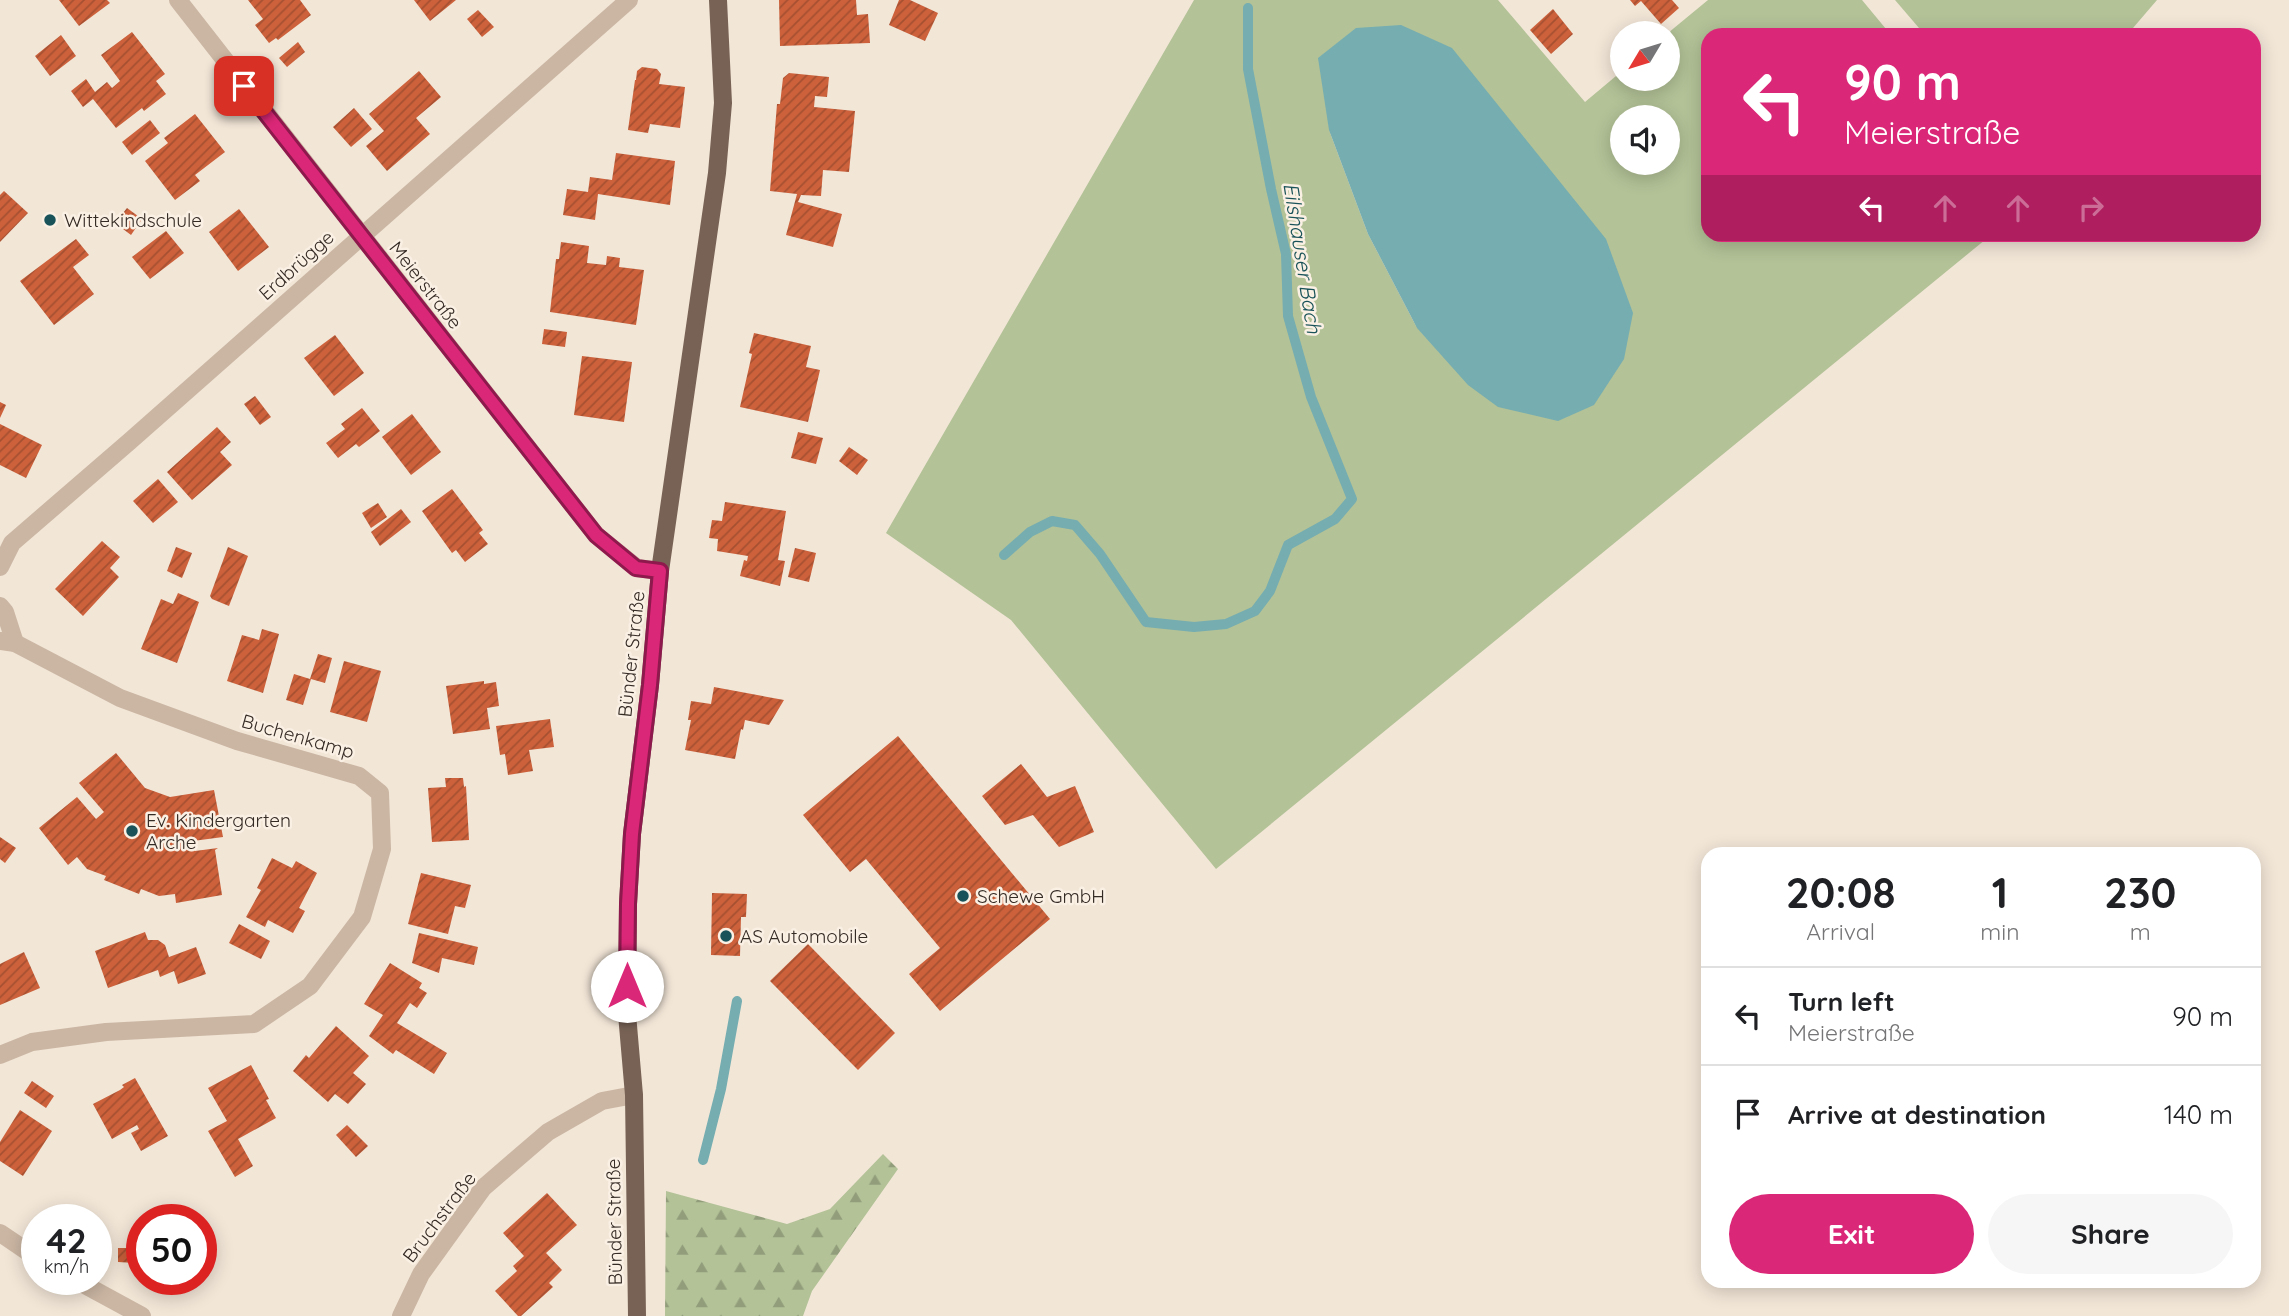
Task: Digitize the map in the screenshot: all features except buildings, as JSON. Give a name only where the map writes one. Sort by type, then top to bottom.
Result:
[{"type":"main road","name":"Bünder Straße","points":[[637,1316],[634,1095],[627,1014],[632,834],[650,685],[660,571],[717,173],[723,103],[718,0]]},
{"type":"street","name":"Meierstraße","points":[[178,0],[596,535],[636,568],[660,571]]},
{"type":"street","name":"Erdbrügge","points":[[0,567],[12,543],[629,0]]},
{"type":"street","name":"Buchenkamp","points":[[0,606],[5,612],[7,642],[120,698],[237,741],[359,776],[380,793],[382,849],[362,918],[310,986],[254,1024],[106,1032],[32,1042],[0,1055]]},
{"type":"street","name":"Bruchstraße","points":[[401,1316],[421,1274],[483,1188],[548,1132],[602,1101],[634,1095]]},
{"type":"street","points":[[0,1233],[21,1247]]},
{"type":"street","points":[[103,1295],[142,1316]]},
{"type":"green space","points":[[1194,0],[1498,0],[1585,102],[1610,81],[1610,91],[1680,91],[1680,23],[1708,0],[1862,0],[1885,28],[1701,28],[1701,242],[1982,242],[1216,869],[1011,620],[886,533]],"holes":[[[1329,130],[1417,328],[1368,234]]]},
{"type":"green space","points":[[1895,0],[2157,0],[2133,28],[1919,28]]},
{"type":"green space","points":[[883,1154],[898,1169],[812,1291],[803,1316],[665,1316],[666,1191],[787,1224],[830,1209]]},
{"type":"water","points":[[1401,25],[1452,48],[1606,239],[1633,313],[1624,359],[1594,405],[1558,421],[1498,407],[1468,385],[1417,328],[1368,234],[1329,130],[1318,58],[1356,28]]},
{"type":"waterway","name":"Eilshauser Bach","points":[[1004,555],[1030,532],[1052,521],[1075,525],[1100,554],[1146,622],[1194,627],[1226,624],[1255,611],[1270,591],[1288,545],[1335,519],[1352,499],[1311,397],[1288,316],[1286,254],[1248,69],[1248,8]]},
{"type":"waterway","name":"Eilshauser Bach","points":[[703,1160],[721,1089],[737,1001]]},
{"type":"place","name":"Wittekindschule","points":[[50,220]]},
{"type":"place","name":"Ev. Kindergarten Arche","points":[[132,831]]},
{"type":"place","name":"Schewe GmbH","points":[[963,896]]},
{"type":"place","name":"AS Automobile","points":[[726,936]]},
{"type":"route","points":[[244,86],[596,535],[636,568],[660,571],[650,685],[632,834],[627,986]]}]
